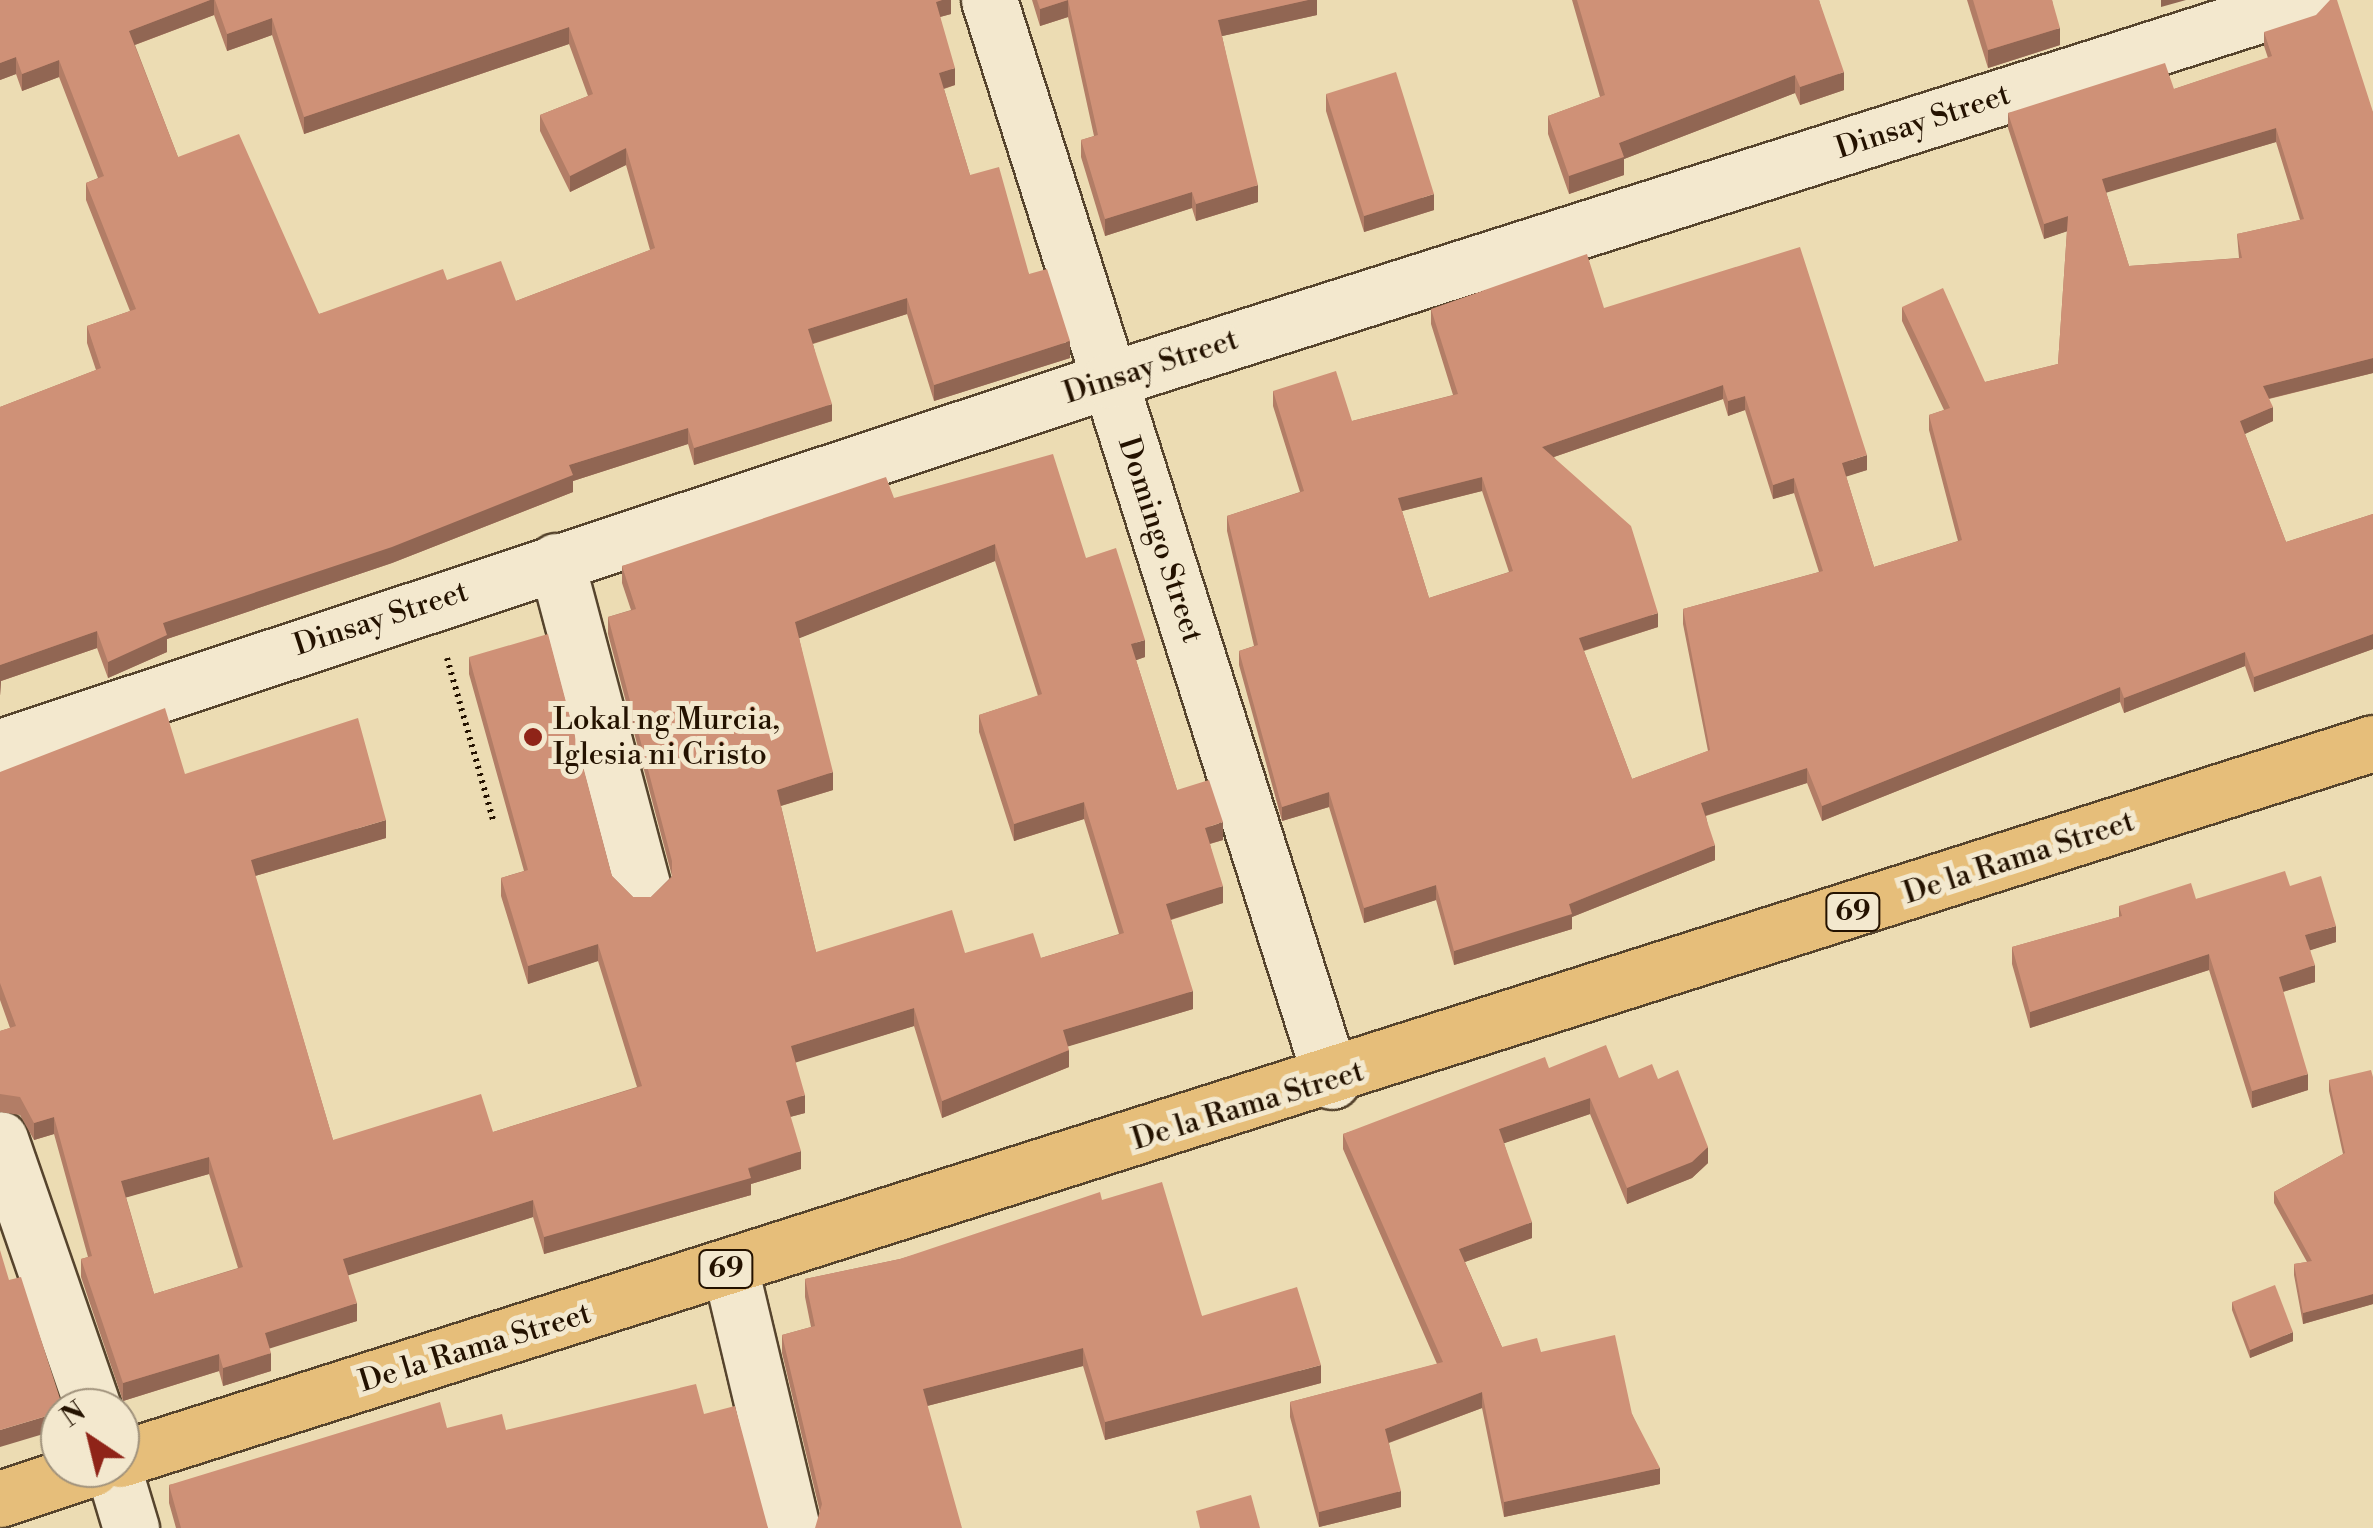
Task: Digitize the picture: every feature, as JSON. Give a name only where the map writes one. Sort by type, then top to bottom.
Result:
[{"type":"highway","name":"De la Rama Street","points":[[140,1453],[1332,1081],[2373,742]]},
{"type":"highway","points":[[0,1499],[40,1486]]},
{"type":"street","name":"Domingo Street","points":[[989,0],[1332,1081]]},
{"type":"street","name":"Dinsay Street","points":[[0,746],[1109,380],[2306,0]]},
{"type":"street","points":[[556,562],[642,885]]},
{"type":"street","points":[[0,1139],[86,1388]]},
{"type":"street","points":[[730,1268],[792,1528]]},
{"type":"street","points":[[119,1488],[130,1528]]},
{"type":"path","points":[[432,602],[493,820]]},
{"type":"building","points":[[0,0],[210,0],[129,31],[178,157],[239,134],[319,314],[443,269],[447,280],[501,261],[516,301],[655,248],[626,148],[570,176],[540,115],[593,94],[569,27],[304,117],[272,18],[227,34],[215,0],[942,0],[936,2],[955,68],[939,73],[970,175],[999,167],[1029,274],[1047,269],[1070,341],[934,385],[907,298],[808,329],[832,404],[694,448],[688,428],[569,465],[573,475],[392,547],[163,623],[167,635],[108,662],[97,631],[0,665],[0,407],[101,368],[87,326],[136,309],[86,183],[104,176],[59,60],[22,74],[16,57],[0,63]]},
{"type":"building","points":[[1037,0],[1068,0],[1040,9]]},
{"type":"building","points":[[1068,0],[1308,0],[1218,20],[1258,185],[1196,204],[1192,192],[1105,219],[1081,140],[1098,135]]},
{"type":"building","points":[[1577,0],[1819,0],[1844,72],[1800,87],[1795,75],[1619,143],[1624,157],[1569,176],[1548,116],[1605,95]]},
{"type":"building","points":[[1973,0],[2052,0],[2060,28],[1988,50]]},
{"type":"building","points":[[2330,0],[2337,0],[2373,112],[2373,358],[2263,386],[2273,407],[2240,421],[2286,542],[2373,514],[2373,634],[2254,677],[2245,652],[2124,698],[2120,687],[1822,806],[1807,768],[1701,803],[1715,845],[1569,904],[1572,914],[1454,951],[1436,885],[1364,908],[1329,792],[1282,807],[1239,651],[1258,645],[1227,516],[1304,491],[1273,391],[1336,371],[1352,421],[1458,394],[1431,309],[1587,254],[1604,308],[1800,247],[1867,455],[1842,463],[1874,567],[1962,540],[1929,415],[1950,408],[1902,307],[1943,288],[1985,382],[2058,364],[2068,216],[2044,224],[2008,113],[2165,63],[2174,89],[2272,56],[2264,32],[2316,15]],"holes":[[[2276,128],[2304,219],[2237,234],[2242,258],[2129,266],[2102,179]],[[1723,385],[1728,401],[1745,396],[1773,485],[1794,478],[1823,571],[1683,609],[1710,750],[1632,779],[1579,638],[1658,613],[1631,526],[1542,447]],[[1482,477],[1513,571],[1429,598],[1398,498]]]},
{"type":"building","points":[[1396,72],[1434,194],[1364,216],[1326,94]]},
{"type":"building","points":[[1053,454],[1086,558],[1116,548],[1145,640],[1131,644],[1177,790],[1209,780],[1223,822],[1205,828],[1223,886],[1166,904],[1193,991],[1063,1030],[1069,1050],[942,1101],[914,1008],[791,1046],[805,1095],[786,1101],[801,1151],[748,1168],[751,1178],[544,1237],[533,1200],[343,1259],[357,1303],[265,1333],[271,1353],[223,1368],[219,1354],[123,1383],[81,1259],[92,1256],[54,1117],[34,1123],[20,1097],[0,1094],[0,1031],[16,1026],[0,983],[0,772],[165,708],[185,774],[358,718],[386,820],[251,860],[333,1140],[481,1094],[493,1132],[642,1086],[598,944],[528,966],[501,878],[528,870],[469,657],[548,634],[612,876],[633,897],[651,897],[672,877],[672,861],[608,617],[636,609],[622,566],[886,477],[894,498]],"holes":[[[995,544],[1042,694],[979,715],[1014,824],[1084,802],[1124,933],[1041,958],[1033,933],[965,953],[952,910],[816,952],[777,790],[833,772],[795,622]],[[209,1157],[243,1267],[154,1294],[121,1181]]]},
{"type":"building","points":[[2285,871],[2290,886],[2321,876],[2336,926],[2305,935],[2315,965],[2279,977],[2308,1074],[2252,1091],[2209,954],[2030,1012],[2012,947],[2122,916],[2119,906],[2191,883],[2196,899]]},
{"type":"building","points":[[1606,1045],[1619,1078],[1652,1064],[1658,1079],[1678,1070],[1708,1147],[1692,1162],[1627,1188],[1590,1098],[1499,1129],[1532,1222],[1459,1249],[1502,1347],[1537,1338],[1541,1352],[1615,1335],[1632,1414],[1660,1468],[1504,1502],[1482,1392],[1385,1429],[1401,1491],[1319,1512],[1290,1402],[1443,1362],[1343,1134],[1545,1057],[1549,1068]]},
{"type":"building","points":[[2371,1070],[2373,1294],[2303,1313],[2294,1264],[2312,1261],[2274,1192],[2345,1153],[2329,1080]]},
{"type":"building","points":[[1162,1182],[1202,1316],[1297,1287],[1321,1365],[1105,1422],[1083,1348],[923,1389],[962,1528],[815,1528],[822,1504],[782,1335],[815,1326],[805,1279],[900,1259],[1100,1192],[1102,1200]]},
{"type":"building","points":[[0,1250],[9,1280],[21,1277],[57,1388],[40,1388],[40,1418],[0,1430]]},
{"type":"building","points":[[2275,1285],[2293,1332],[2250,1350],[2232,1302]]},
{"type":"building","points":[[696,1384],[704,1414],[735,1406],[768,1528],[181,1528],[169,1485],[440,1402],[447,1428],[502,1414],[506,1430]]},
{"type":"building","points":[[1251,1495],[1260,1528],[1200,1528],[1196,1511]]},
{"type":"place","name":"Lokal ng Murcia, Iglesia ni Cristo","points":[[533,737]]}]
